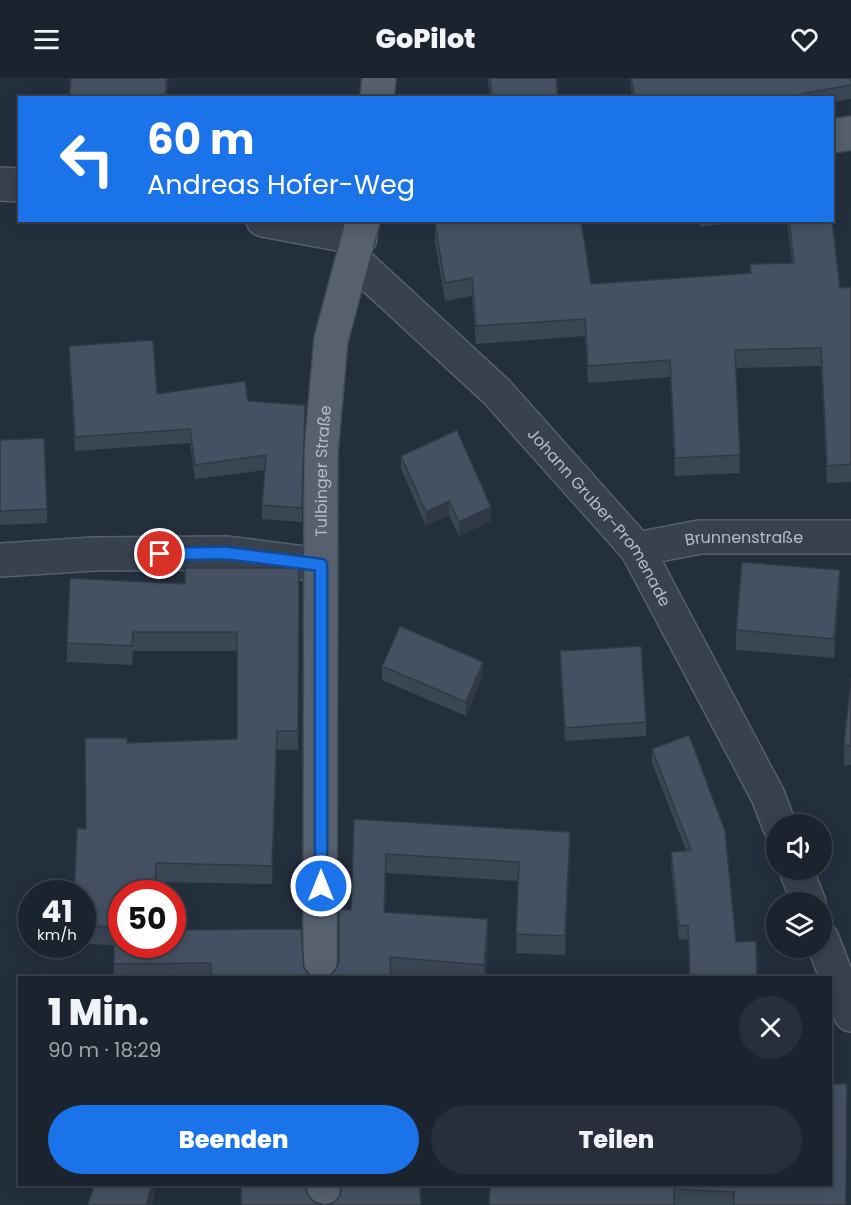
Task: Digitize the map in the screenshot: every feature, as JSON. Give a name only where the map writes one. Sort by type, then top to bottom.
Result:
[{"type":"main road","points":[[377,96],[379,78]]},
{"type":"main road","points":[[834,136],[851,133]]},
{"type":"main road","name":"Tulbinger Straße","points":[[321,976],[321,452],[331,340],[359,239]]},
{"type":"main road","points":[[324,1186],[324,1205]]},
{"type":"street","points":[[0,184],[18,185]]},
{"type":"street","points":[[273,222],[359,239]]},
{"type":"street","name":"Johann Gruber-Promenade","points":[[359,239],[637,549],[768,796],[775,814]]},
{"type":"street","name":"Brunnenstraße","points":[[637,549],[711,537],[851,537]]},
{"type":"street","points":[[0,560],[94,554],[226,553],[321,565]]},
{"type":"street","points":[[829,958],[851,1015]]},
{"type":"building","points":[[71,78],[167,78],[165,96],[69,96]]},
{"type":"building","points":[[490,78],[556,78],[558,96],[492,96]]},
{"type":"building","points":[[631,78],[851,78],[851,85],[791,96],[635,96]]},
{"type":"building","points":[[446,222],[581,222],[591,284],[751,273],[750,264],[794,263],[789,222],[832,222],[840,288],[851,287],[851,464],[827,466],[821,348],[735,350],[740,455],[675,458],[670,360],[588,366],[585,319],[476,326],[472,278],[445,283],[435,224]]},
{"type":"building","points":[[153,340],[157,394],[245,381],[248,401],[305,405],[302,508],[262,505],[266,455],[195,465],[190,429],[75,437],[69,346]]},
{"type":"building","points":[[457,430],[491,507],[459,522],[449,501],[426,512],[401,456]]},
{"type":"building","points":[[44,438],[47,509],[0,511],[0,440]]},
{"type":"building","points":[[742,562],[840,570],[834,639],[736,630]]},
{"type":"building","points":[[185,568],[299,568],[298,731],[277,731],[272,866],[156,863],[155,880],[108,880],[108,927],[96,926],[96,880],[75,880],[77,828],[86,829],[85,738],[127,738],[127,743],[237,739],[237,632],[133,632],[132,646],[67,643],[70,578],[185,584]]},
{"type":"building","points":[[400,626],[483,662],[466,702],[382,666]]},
{"type":"building","points":[[641,646],[646,722],[565,728],[560,651]]},
{"type":"building","points":[[851,677],[851,746],[844,745]]},
{"type":"building","points":[[689,735],[725,831],[736,942],[756,941],[757,976],[690,976],[688,925],[679,926],[671,852],[691,850],[652,749]]},
{"type":"building","points":[[354,819],[570,832],[565,936],[516,934],[519,862],[386,854],[384,912],[488,919],[484,965],[390,957],[391,976],[329,976],[336,969],[339,960],[339,909],[351,910]]},
{"type":"building","points":[[301,929],[304,968],[311,976],[211,976],[211,963],[114,964],[114,958],[186,958],[186,930]]},
{"type":"building","points":[[832,1084],[847,1084],[846,1205],[734,1205],[734,1192],[674,1189],[674,1205],[489,1205],[490,1186],[832,1186]]},
{"type":"building","points":[[94,1186],[152,1186],[146,1205],[88,1205]]},
{"type":"building","points":[[241,1186],[305,1186],[308,1195],[314,1202],[325,1205],[241,1205]]},
{"type":"building","points":[[341,1186],[420,1186],[421,1205],[325,1205],[333,1203],[340,1196]]},
{"type":"route","points":[[160,554],[226,553],[321,565],[321,886]]}]
